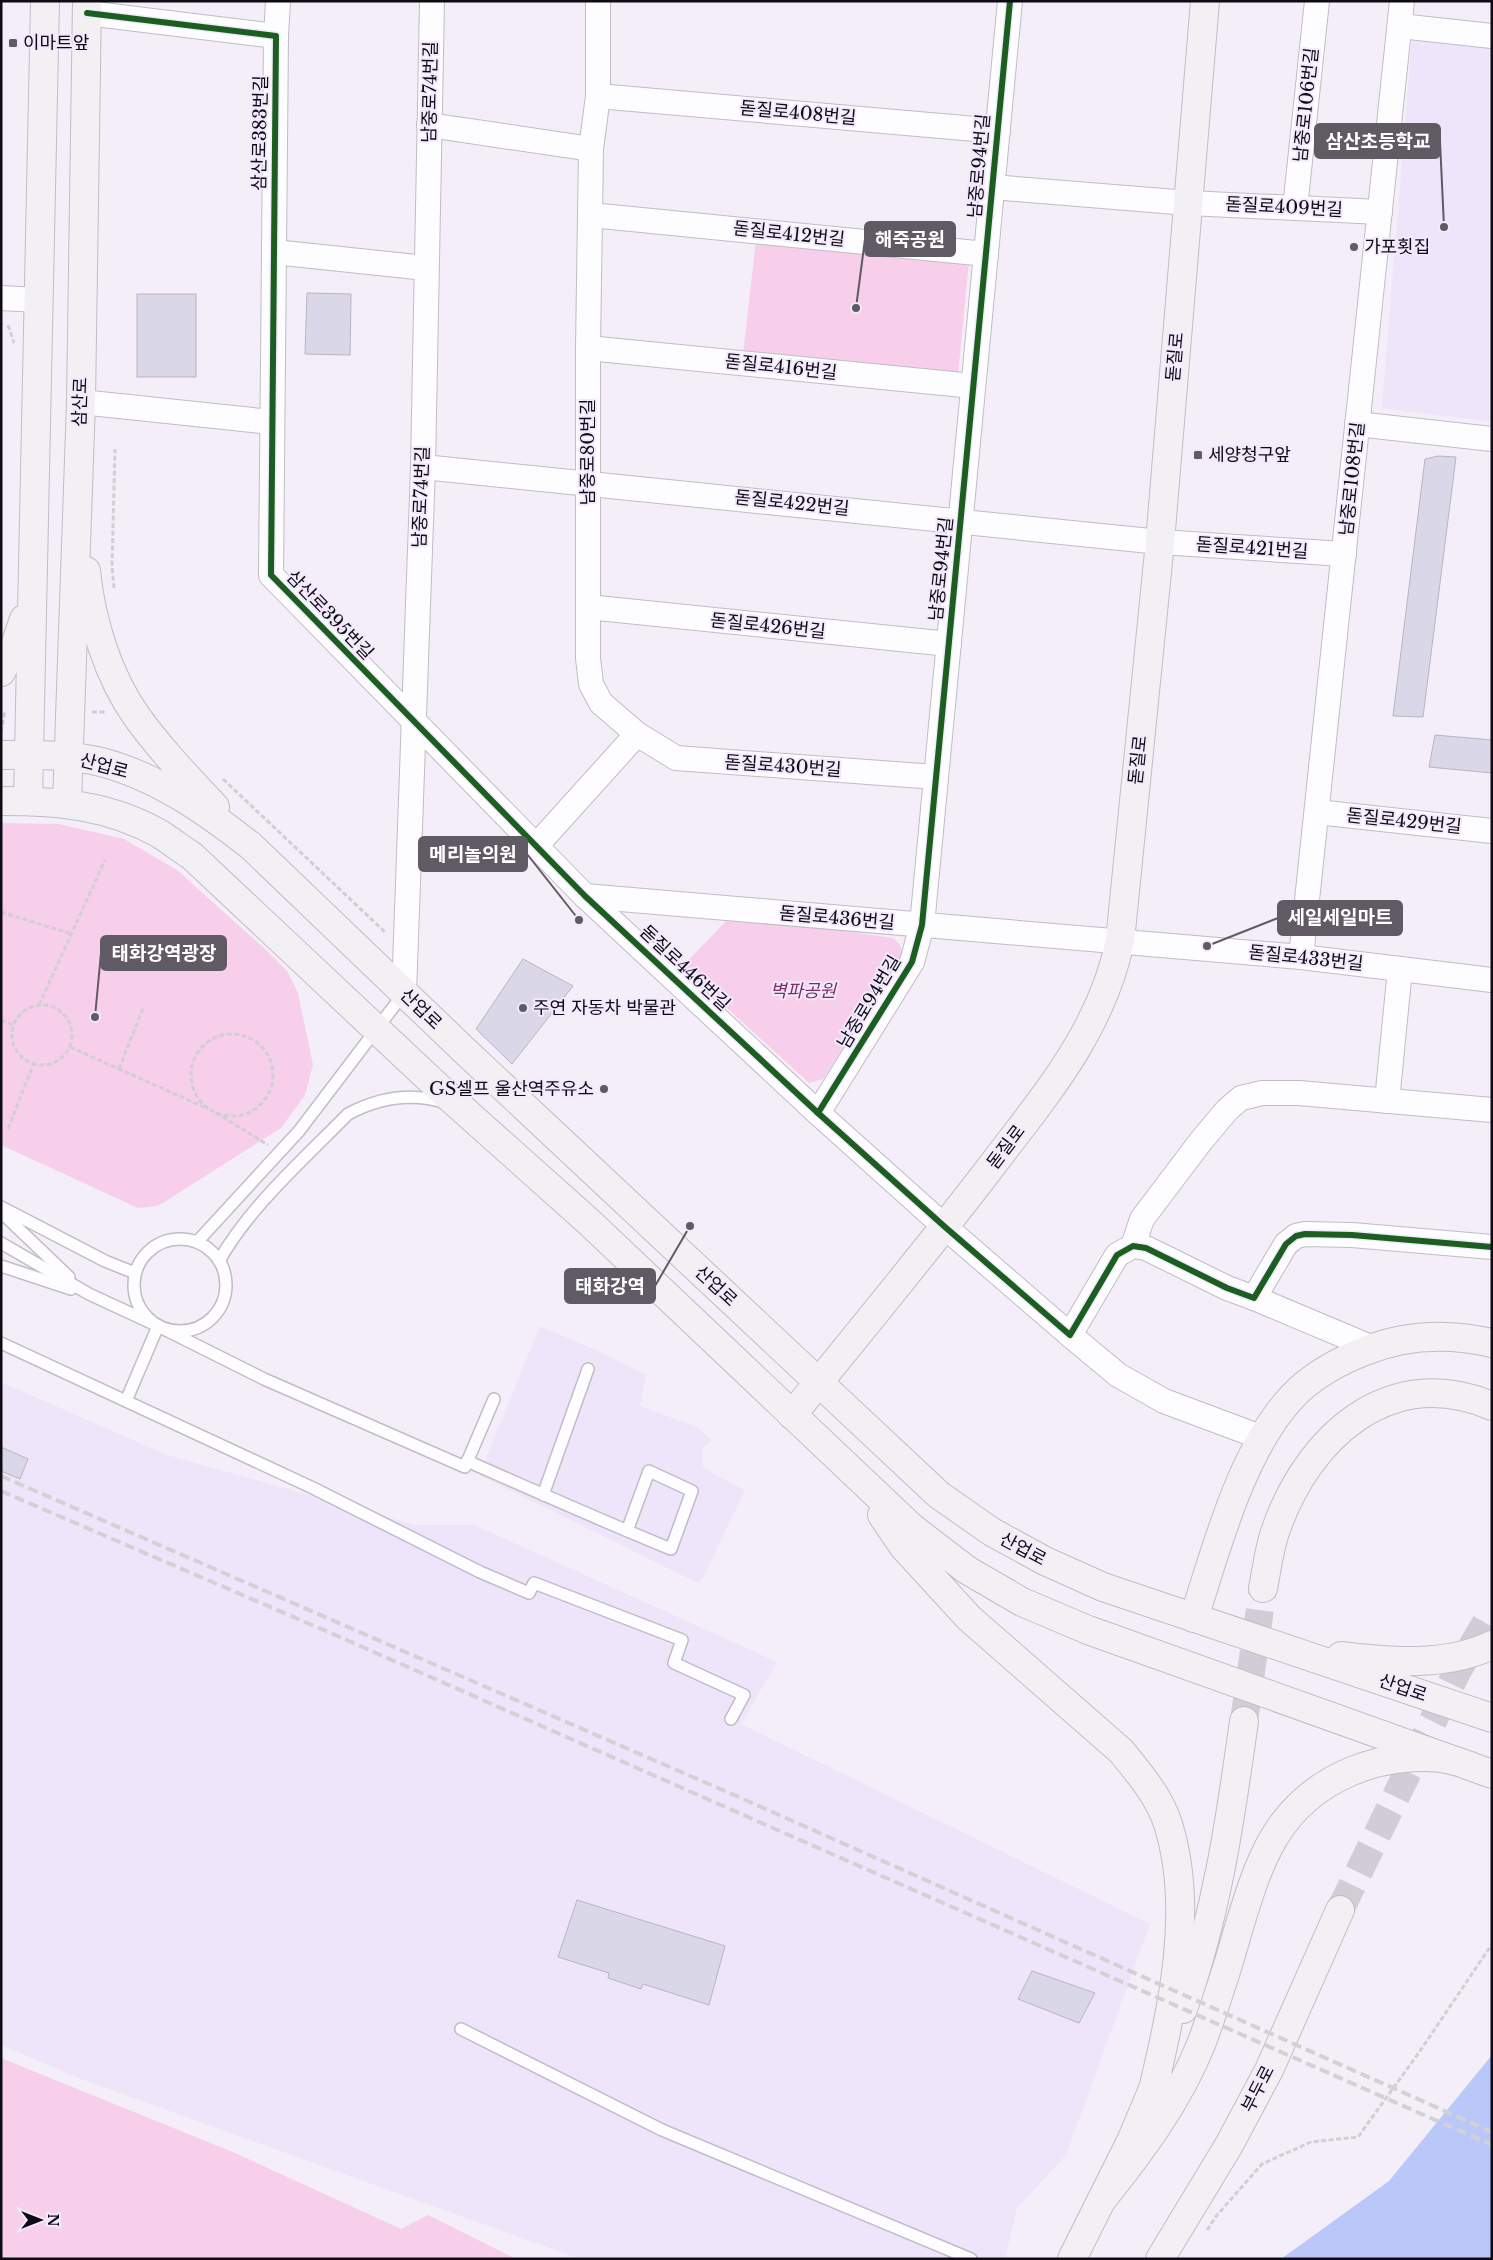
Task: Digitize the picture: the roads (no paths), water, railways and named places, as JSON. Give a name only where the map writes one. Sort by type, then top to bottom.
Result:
[{"type":"main road","points":[[45,1],[29,754],[14,801],[67,803],[88,806],[125,818],[160,834],[192,856],[376,1029],[589,1222],[911,1527],[960,1564],[1022,1602],[1088,1630],[1492,1774]]},
{"type":"main road","name":"돋질로","points":[[792,1415],[945,1227],[1066,1069],[1092,1020],[1113,973],[1120,941],[1160,542],[1205,1]]},
{"type":"main road","name":"삼산로","points":[[67,803],[81,402],[87,7]]},
{"type":"main road","points":[[77,481],[87,584],[105,654],[120,689],[137,717],[158,744],[251,846]]},
{"type":"main road","points":[[1,672],[14,648],[22,625],[32,581]]},
{"type":"main road","name":"산업로","points":[[1,755],[68,756],[98,762],[142,777],[178,795],[215,818],[251,846],[939,1495],[992,1532],[1045,1561],[1103,1587],[1482,1715]]},
{"type":"main road","points":[[1194,1618],[1235,1497],[1263,1438],[1275,1418],[1299,1390],[1335,1364],[1373,1348],[1413,1337],[1458,1336],[1492,1343]]},
{"type":"main road","points":[[1263,1588],[1275,1532],[1294,1487],[1320,1448],[1347,1422],[1383,1403],[1416,1394],[1448,1394],[1476,1399],[1492,1406]]},
{"type":"main road","points":[[859,1478],[903,1546],[930,1577],[976,1624],[1120,1751],[1139,1773],[1155,1797],[1167,1822],[1174,1848],[1179,1911],[1175,1986],[1152,2094]]},
{"type":"main road","points":[[1274,1644],[1352,1657],[1398,1660],[1432,1660],[1460,1656],[1492,1646]]},
{"type":"main road","points":[[1072,2259],[1131,2141],[1152,2094],[1196,1972],[1214,1906],[1226,1848],[1244,1721]]},
{"type":"main road","points":[[1101,2201],[1155,2131],[1182,2086],[1202,2042],[1259,1867],[1272,1839],[1287,1819],[1303,1801],[1321,1786],[1361,1767],[1405,1758],[1455,1761]]},
{"type":"main road","name":"부두로","points":[[1160,2259],[1229,2145],[1269,2070],[1340,1910]]},
{"type":"street","name":"삼산로383번길","points":[[270,422],[278,1]]},
{"type":"street","name":"남중로74번길","points":[[404,992],[423,467],[432,1]]},
{"type":"street","name":"남중로80번길","points":[[598,1],[598,96],[592,149],[588,348],[588,658],[592,684],[601,703],[637,734]]},
{"type":"street","name":"남중로94번길","points":[[818,1113],[912,962],[922,925],[1010,1]]},
{"type":"street","name":"남중로106번길","points":[[1295,208],[1317,1]]},
{"type":"street","name":"남중로108번길","points":[[1301,957],[1402,1]]},
{"type":"street","points":[[87,7],[276,36]]},
{"type":"street","points":[[1400,26],[1492,36]]},
{"type":"street","name":"돋질로408번길","points":[[598,96],[998,131]]},
{"type":"street","points":[[429,125],[592,149]]},
{"type":"street","name":"돋질로409번길","points":[[992,186],[1188,203],[1380,212]]},
{"type":"street","name":"돋질로412번길","points":[[592,215],[986,254]]},
{"type":"street","points":[[274,252],[426,268]]},
{"type":"street","points":[[1,298],[38,300]]},
{"type":"street","name":"돋질로416번길","points":[[588,348],[973,386]]},
{"type":"street","points":[[81,402],[270,422]]},
{"type":"street","name":"삼산로395번길","points":[[270,422],[270,576],[413,722]]},
{"type":"street","points":[[1358,424],[1492,439]]},
{"type":"street","name":"돋질로422번길","points":[[423,467],[961,520],[1160,542]]},
{"type":"street","name":"돋질로421번길","points":[[1160,542],[1344,554]]},
{"type":"street","name":"돋질로426번길","points":[[588,607],[949,644]]},
{"type":"street","name":"돋질로446번길","points":[[413,722],[585,896],[818,1113],[945,1227],[1118,1375],[1164,1401],[1263,1438]]},
{"type":"street","points":[[536,846],[637,734]]},
{"type":"street","name":"돋질로430번길","points":[[637,734],[676,758],[936,777]]},
{"type":"street","name":"돋질로429번길","points":[[1317,812],[1492,831]]},
{"type":"street","name":"돋질로436번길","points":[[585,896],[1120,941]]},
{"type":"street","name":"돋질로433번길","points":[[1120,941],[1301,957],[1492,980]]},
{"type":"street","points":[[1387,1101],[1400,969]]},
{"type":"street","points":[[1134,1246],[1142,1219],[1201,1141],[1227,1110],[1241,1098],[1252,1094],[1277,1092],[1492,1110]]},
{"type":"street","points":[[1254,1298],[1286,1244],[1296,1236],[1305,1234],[1352,1235],[1492,1247]]},
{"type":"street","points":[[1070,1334],[1117,1255],[1134,1246],[1146,1248],[1227,1288],[1373,1348]]},
{"type":"lane","points":[[197,1242],[299,1130],[404,992]]},
{"type":"lane","points":[[219,1261],[232,1238],[257,1209],[348,1114],[368,1104],[388,1098],[410,1097],[436,1100],[463,1109]]},
{"type":"lane","points":[[1,1207],[105,1261],[135,1273]]},
{"type":"lane","points":[[1,1212],[89,1294]]},
{"type":"lane","points":[[181,1238],[197,1242],[210,1250],[219,1261],[225,1275],[226,1290],[222,1304],[213,1317],[202,1326],[187,1331],[172,1331],[158,1326],[146,1316],[138,1303],[134,1288],[135,1273],[142,1258],[152,1247],[166,1240],[181,1238]]},
{"type":"lane","points":[[1,1243],[89,1294],[264,1379],[465,1467],[494,1399]]},
{"type":"lane","points":[[1,1266],[89,1294]]},
{"type":"lane","points":[[126,1401],[158,1326]]},
{"type":"lane","points":[[1,1343],[313,1488],[488,1576],[529,1593],[534,1582],[682,1640],[674,1662],[744,1695],[730,1719]]},
{"type":"lane","points":[[543,1495],[588,1369]]},
{"type":"lane","points":[[467,1461],[543,1495],[628,1531],[671,1549],[692,1491],[649,1471],[628,1531]]},
{"type":"lane","points":[[461,2029],[662,2130],[971,2259]]},
{"type":"water","points":[[1492,2055],[1492,2259],[1281,2259],[1389,2181]]},
{"type":"tunnel","points":[[1244,1721],[1263,1588]]},
{"type":"tunnel","points":[[1340,1910],[1457,1672],[1492,1612]]},
{"type":"railway","points":[[1,1476],[741,1798],[1492,2132]]},
{"type":"railway","points":[[1,1491],[333,1634],[1492,2145]]},
{"type":"place","name":"이마트앞","points":[[13,43]]},
{"type":"place","name":"삼산초등학교","points":[[1444,227]]},
{"type":"place","name":"가포횟집","points":[[1354,247]]},
{"type":"place","name":"해죽공원","points":[[856,308]]},
{"type":"place","name":"세양청구앞","points":[[1198,455]]},
{"type":"place","name":"메리놀의원","points":[[579,920]]},
{"type":"place","name":"세일세일마트","points":[[1207,946]]},
{"type":"place","name":"주연 자동차 박물관","points":[[523,1008]]},
{"type":"place","name":"태화강역광장","points":[[95,1017]]},
{"type":"place","name":"GS셀프 울산역주유소","points":[[604,1089]]},
{"type":"place","name":"태화강역","points":[[690,1226]]},
{"type":"park label","name":"벽파공원","points":[[803,991]]}]
